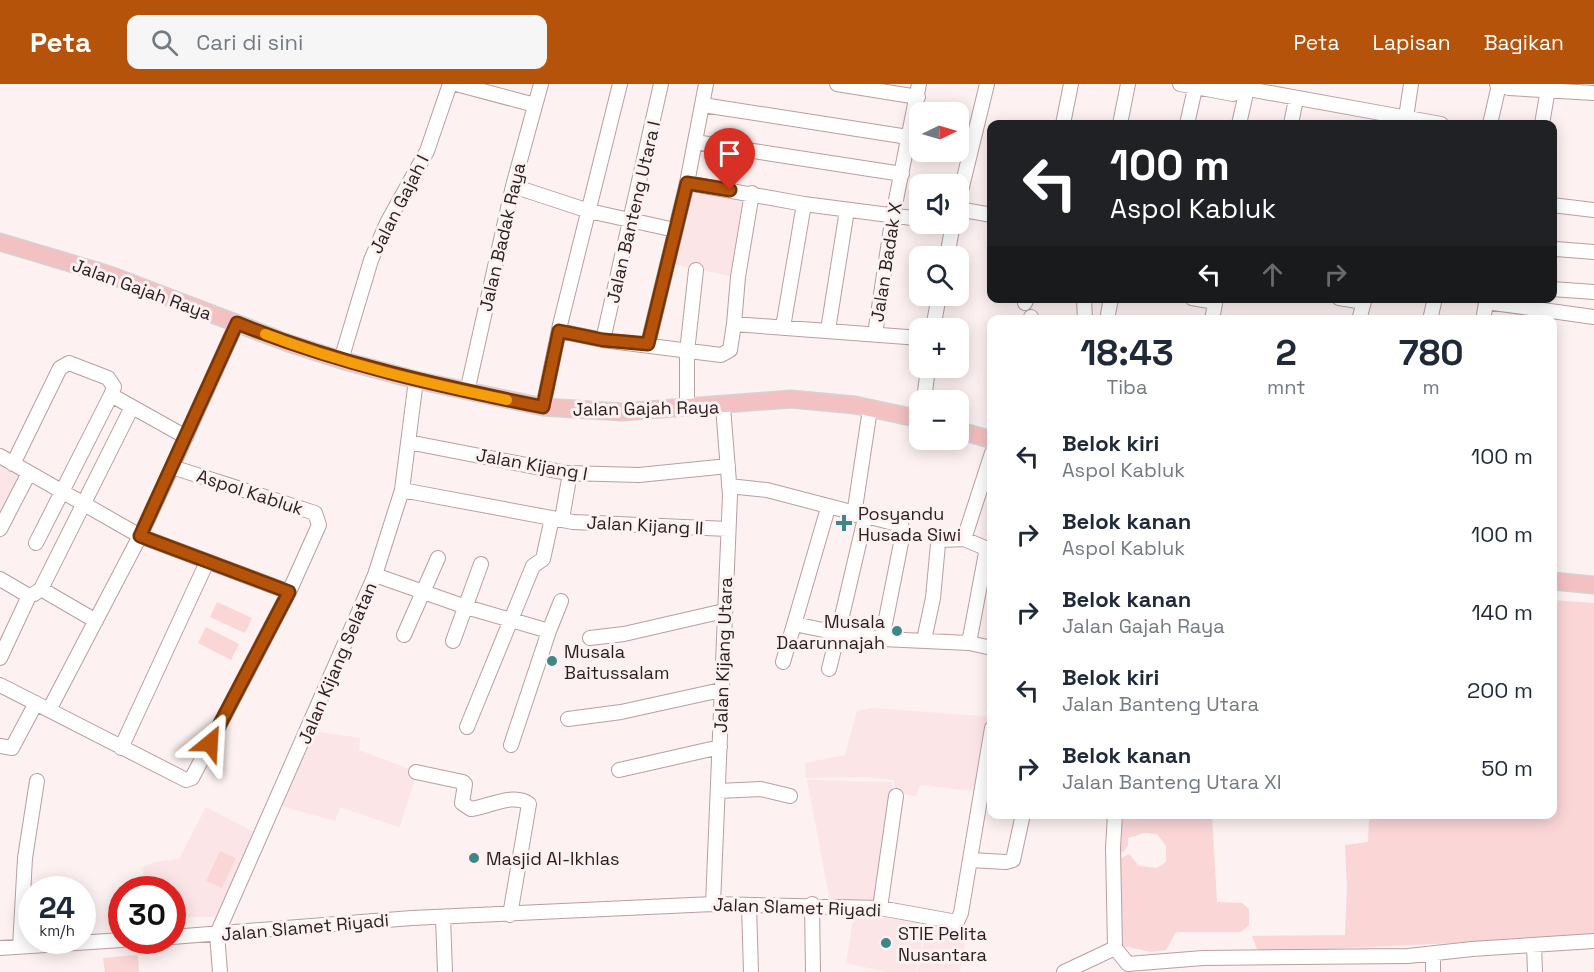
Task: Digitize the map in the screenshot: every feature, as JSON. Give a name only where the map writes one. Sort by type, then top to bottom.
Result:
[{"type":"main road","name":"Jalan Gajah Raya","points":[[0,242],[110,275],[341,360],[466,392],[543,407],[622,412],[723,407],[791,399],[838,402],[909,417]]},
{"type":"main road","points":[[969,433],[987,439]]},
{"type":"main road","points":[[1557,581],[1594,585]]},
{"type":"street","points":[[458,84],[535,105]]},
{"type":"street","name":"Jalan Gajah I","points":[[341,360],[371,260],[387,223],[427,151],[458,84]]},
{"type":"street","name":"Jalan Badak Raya","points":[[466,392],[513,186],[541,84]]},
{"type":"street","points":[[543,407],[559,331],[620,84]]},
{"type":"street","name":"Jalan Banteng Utara I","points":[[603,340],[662,84]]},
{"type":"street","points":[[648,344],[687,183],[706,84]]},
{"type":"street","points":[[837,84],[919,91]]},
{"type":"street","points":[[965,174],[987,84]]},
{"type":"street","points":[[1064,120],[1071,84]]},
{"type":"street","points":[[1121,120],[1128,84]]},
{"type":"street","points":[[1180,84],[1246,93],[1393,120]]},
{"type":"street","points":[[1221,84],[1246,93]]},
{"type":"street","points":[[1405,120],[1411,84]]},
{"type":"street","points":[[1188,120],[1196,85]]},
{"type":"street","points":[[1491,120],[1498,85],[1594,93]]},
{"type":"street","points":[[1543,120],[1548,89]]},
{"type":"street","name":"Jalan Badak X","points":[[875,334],[893,215],[919,91]]},
{"type":"street","points":[[1240,120],[1246,93]]},
{"type":"street","points":[[1292,120],[1295,103]]},
{"type":"street","points":[[1295,103],[1365,120]]},
{"type":"street","points":[[703,105],[908,137]]},
{"type":"street","points":[[695,142],[902,174]]},
{"type":"street","points":[[687,183],[804,204],[909,217]]},
{"type":"street","points":[[513,186],[588,211],[675,230]]},
{"type":"street","points":[[559,331],[687,352],[721,355],[726,353],[730,350],[738,277],[752,193]]},
{"type":"street","points":[[783,327],[804,204]]},
{"type":"street","points":[[1557,206],[1594,210]]},
{"type":"street","points":[[828,330],[847,210]]},
{"type":"street","points":[[969,211],[987,213]]},
{"type":"street","points":[[1557,249],[1594,252]]},
{"type":"street","points":[[687,408],[687,352],[696,270]]},
{"type":"street","points":[[1557,289],[1594,292]]},
{"type":"street","points":[[1505,303],[1594,317]]},
{"type":"street","name":"Aspol Kabluk","points":[[49,710],[140,536],[237,323]]},
{"type":"street","points":[[734,324],[909,337]]},
{"type":"street","points":[[14,464],[64,365],[69,363],[108,378],[114,387],[111,395],[36,543]]},
{"type":"street","name":"Jalan Kijang Selatan","points":[[217,934],[375,575],[402,490],[416,380]]},
{"type":"street","points":[[111,395],[186,437]]},
{"type":"street","points":[[0,658],[84,503],[132,407]]},
{"type":"street","name":"Jalan Kijang Utara","points":[[713,904],[729,486],[723,407]]},
{"type":"street","points":[[829,669],[860,516],[870,409]]},
{"type":"street","name":"Jalan Kijang I","points":[[408,442],[570,473],[639,475],[729,466]]},
{"type":"street","points":[[0,456],[140,536],[289,592]]},
{"type":"street","name":"Aspol Kabluk","points":[[0,685],[188,781],[192,778],[289,592],[319,525],[315,513],[172,467]]},
{"type":"street","points":[[964,539],[987,468]]},
{"type":"street","points":[[0,529],[29,473]]},
{"type":"street","name":"Jalan Kijang II","points":[[557,519],[570,473]]},
{"type":"street","points":[[729,486],[767,490],[903,528],[882,639]]},
{"type":"street","name":"Jalan Kijang II","points":[[402,490],[557,519],[728,529]]},
{"type":"street","points":[[783,662],[828,508]]},
{"type":"street","points":[[467,727],[532,566],[543,560],[557,519]]},
{"type":"street","points":[[924,640],[933,598],[938,544],[942,540],[964,539],[983,546],[986,553],[969,643]]},
{"type":"street","points":[[404,635],[438,558]]},
{"type":"street","points":[[121,748],[207,562]]},
{"type":"street","points":[[453,641],[481,564]]},
{"type":"street","points":[[375,575],[466,607],[549,631]]},
{"type":"street","points":[[0,579],[96,621]]},
{"type":"street","points":[[511,745],[561,601]]},
{"type":"street","points":[[590,638],[624,634],[724,611]]},
{"type":"street","points":[[794,624],[882,639],[969,643],[987,647]]},
{"type":"street","points":[[568,719],[621,712],[721,690]]},
{"type":"street","points":[[0,746],[12,748],[36,703]]},
{"type":"street","points":[[619,770],[720,747]]},
{"type":"street","name":"Jalan Slamet Riyadi","points":[[186,936],[442,917],[713,904],[812,904],[880,908],[957,922],[961,913],[987,758]]},
{"type":"street","points":[[416,772],[463,782],[465,784],[462,803],[474,809],[511,800],[524,800],[529,804],[510,915]]},
{"type":"street","points":[[24,876],[37,781]]},
{"type":"street","points":[[718,791],[761,789],[790,796]]},
{"type":"street","points":[[880,908],[896,796]]},
{"type":"street","points":[[970,860],[1006,862],[1013,860],[1022,819]]},
{"type":"street","points":[[1115,819],[1115,948],[1127,968],[1204,965],[1355,965],[1433,954],[1594,941]]},
{"type":"street","points":[[812,904],[813,972]]},
{"type":"street","points":[[749,905],[751,972]]},
{"type":"street","points":[[442,917],[445,972]]},
{"type":"street","points":[[217,934],[220,972]]},
{"type":"street","points":[[1534,945],[1535,972]]},
{"type":"street","points":[[0,948],[18,947]]},
{"type":"street","points":[[1064,972],[1115,948]]},
{"type":"street","points":[[1433,954],[1433,972]]},
{"type":"shaded area","points":[[690,187],[750,195],[734,277],[672,264]]},
{"type":"shaded area","points":[[0,464],[20,475],[0,517]]},
{"type":"shaded area","points":[[1557,600],[1594,603],[1594,934],[1545,939],[1258,952],[1252,936],[1345,935],[1347,887],[1345,845],[1368,842],[1369,819],[1557,819]]},
{"type":"shaded area","points":[[217,602],[252,618],[245,633],[210,617]]},
{"type":"shaded area","points":[[206,627],[239,644],[231,660],[198,643]]},
{"type":"shaded area","points":[[873,708],[987,717],[987,793],[920,785],[916,796],[894,793],[894,780],[866,777],[806,778],[805,763],[845,755],[857,711]]},
{"type":"shaded area","points":[[313,731],[360,738],[359,750],[417,772],[400,826],[340,807],[335,821],[281,806]]},
{"type":"shaded area","points":[[807,780],[892,782],[893,796],[878,904],[830,901]]},
{"type":"shaded area","points":[[206,807],[256,833],[215,917],[186,917],[186,876],[143,876],[144,866],[179,859]]},
{"type":"shaded area","points":[[1118,819],[1212,819],[1217,902],[1242,903],[1249,909],[1249,925],[1241,932],[1176,932],[1166,950],[1151,952],[1123,946],[1120,935],[1118,860],[1129,854],[1139,866],[1157,868],[1166,862],[1166,846],[1157,834],[1144,833],[1128,838],[1128,846],[1123,852],[1118,851]]},
{"type":"shaded area","points":[[220,851],[236,858],[222,888],[206,881]]},
{"type":"shaded area","name":"STIE Pelita Nusantara","points":[[854,913],[926,924],[916,972],[886,972],[846,963]]},
{"type":"shaded area","points":[[928,923],[967,931],[960,972],[917,972]]},
{"type":"shaded area","points":[[138,955],[139,972],[105,972],[103,958]]},
{"type":"slow traffic","points":[[265,334],[341,360],[416,380],[507,400]]},
{"type":"place","name":"Posyandu Husada Siwi","points":[[844,523]]},
{"type":"place","name":"Musala Daarunnajah","points":[[897,631]]},
{"type":"place","name":"Musala Baitussalam","points":[[552,661]]},
{"type":"place","name":"Masjid Al-Ikhlas","points":[[474,858]]},
{"type":"place","name":"STIE Pelita Nusantara","points":[[886,943]]},
{"type":"route","points":[[210,743],[289,592],[140,536],[237,323],[341,360],[433,384],[543,407],[559,331],[603,340],[648,344],[687,183],[730,190]]}]
